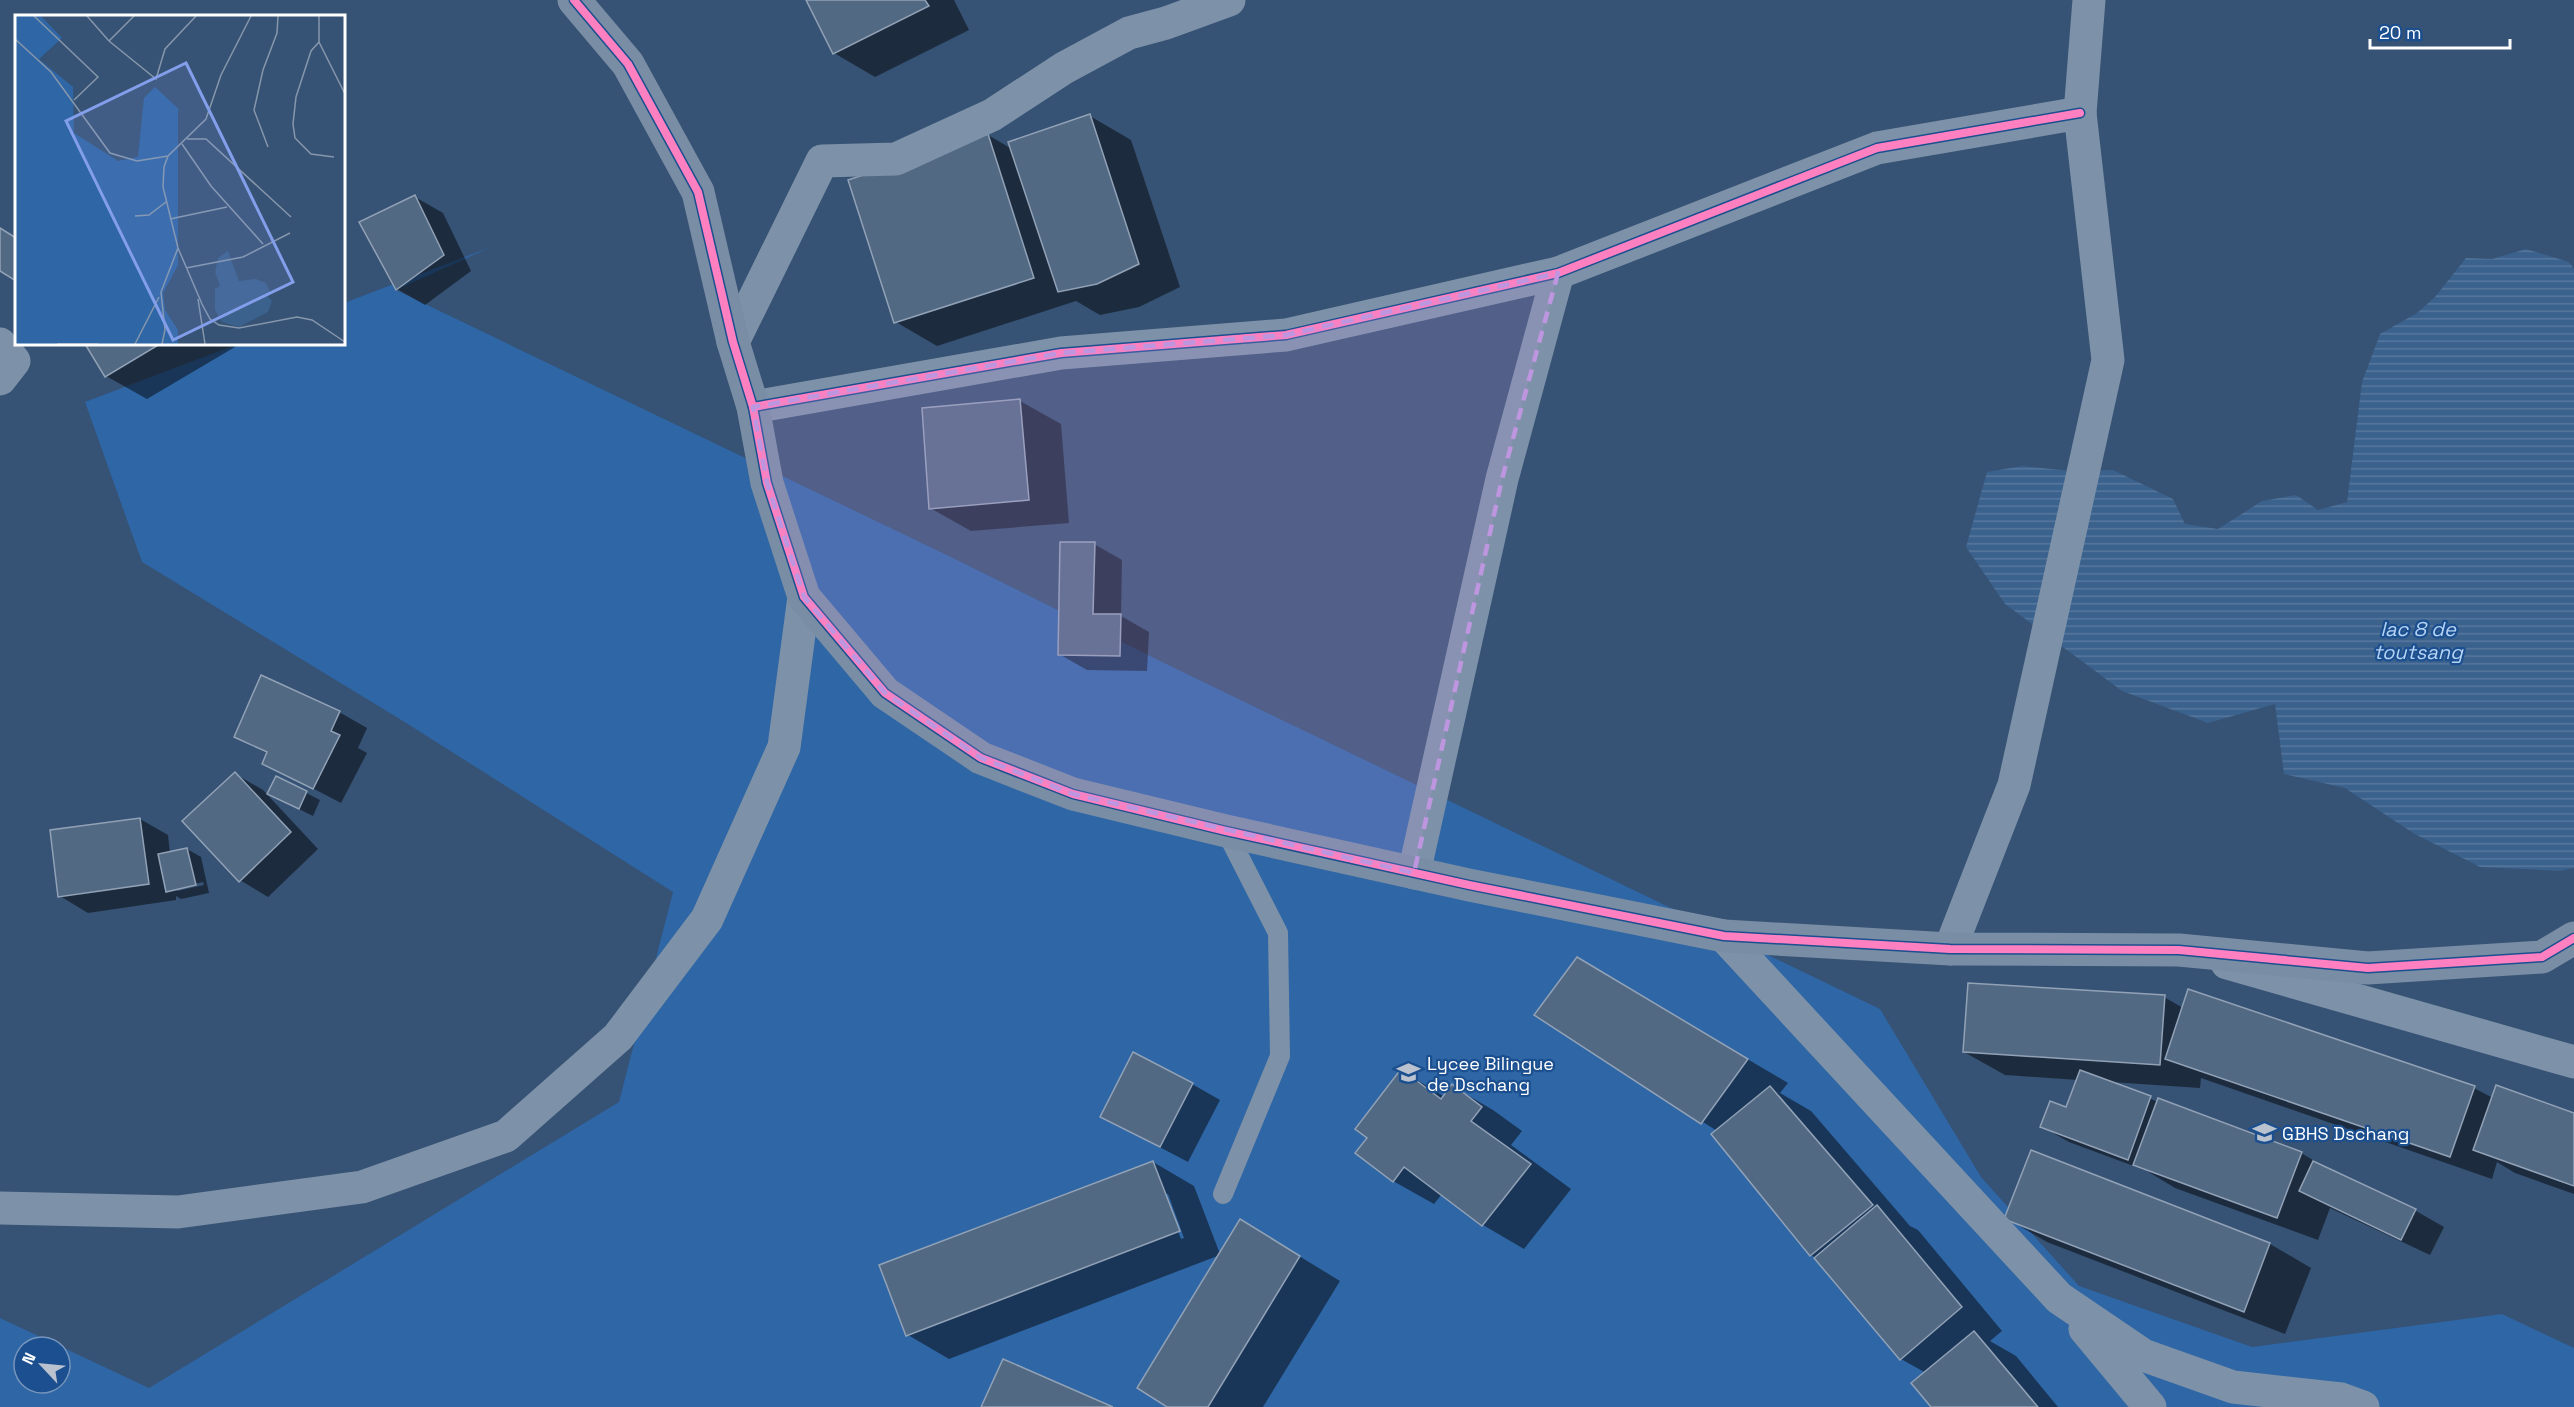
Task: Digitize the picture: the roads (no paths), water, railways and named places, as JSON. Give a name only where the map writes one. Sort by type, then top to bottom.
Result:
[{"type":"street","points":[[574,0],[628,64],[699,192],[733,342],[753,407],[767,483],[804,597],[885,693],[981,758],[1073,794],[1226,831],[1414,873],[1724,936],[1950,949],[2179,950],[2368,968],[2542,957],[2574,938]]},
{"type":"street","points":[[733,342],[822,161],[896,159],[992,115],[1064,68],[1129,33],[1166,23],[1229,0]]},
{"type":"street","points":[[1950,949],[2014,785],[2108,360],[2080,113],[2089,0]]},
{"type":"street","points":[[753,407],[1061,353],[1286,335],[1558,273],[1877,148],[2080,113]]},
{"type":"street","points":[[1414,873],[1502,479],[1558,273]]},
{"type":"street","points":[[0,344],[14,361],[0,379]]},
{"type":"street","points":[[0,1208],[178,1212],[362,1187],[506,1136],[618,1037],[707,919],[784,747],[804,597]]},
{"type":"street","points":[[1724,936],[2059,1298],[2150,1407]]},
{"type":"street","points":[[2179,950],[2574,1062]]},
{"type":"street","points":[[2059,1298],[2143,1355],[2154,1359],[2233,1387],[2341,1399],[2363,1407]]},
{"type":"lane","points":[[1223,1194],[1280,1056],[1278,933],[1226,831]]},
{"type":"water","name":"lac 8 de toutsang","points":[[2526,249],[2569,262],[2574,269],[2574,868],[2560,871],[2480,867],[2413,833],[2345,788],[2284,774],[2275,704],[2208,723],[2122,691],[2005,604],[1966,547],[1987,472],[2022,466],[2071,471],[2113,470],[2173,499],[2185,524],[2218,529],[2262,501],[2296,495],[2318,510],[2347,502],[2362,382],[2380,334],[2417,313],[2435,297],[2466,258],[2492,259]]},
{"type":"place","name":"Lycee Bilingue de Dschang","points":[[1409,1073]]},
{"type":"place","name":"GBHS Dschang","points":[[2264,1133]]}]
